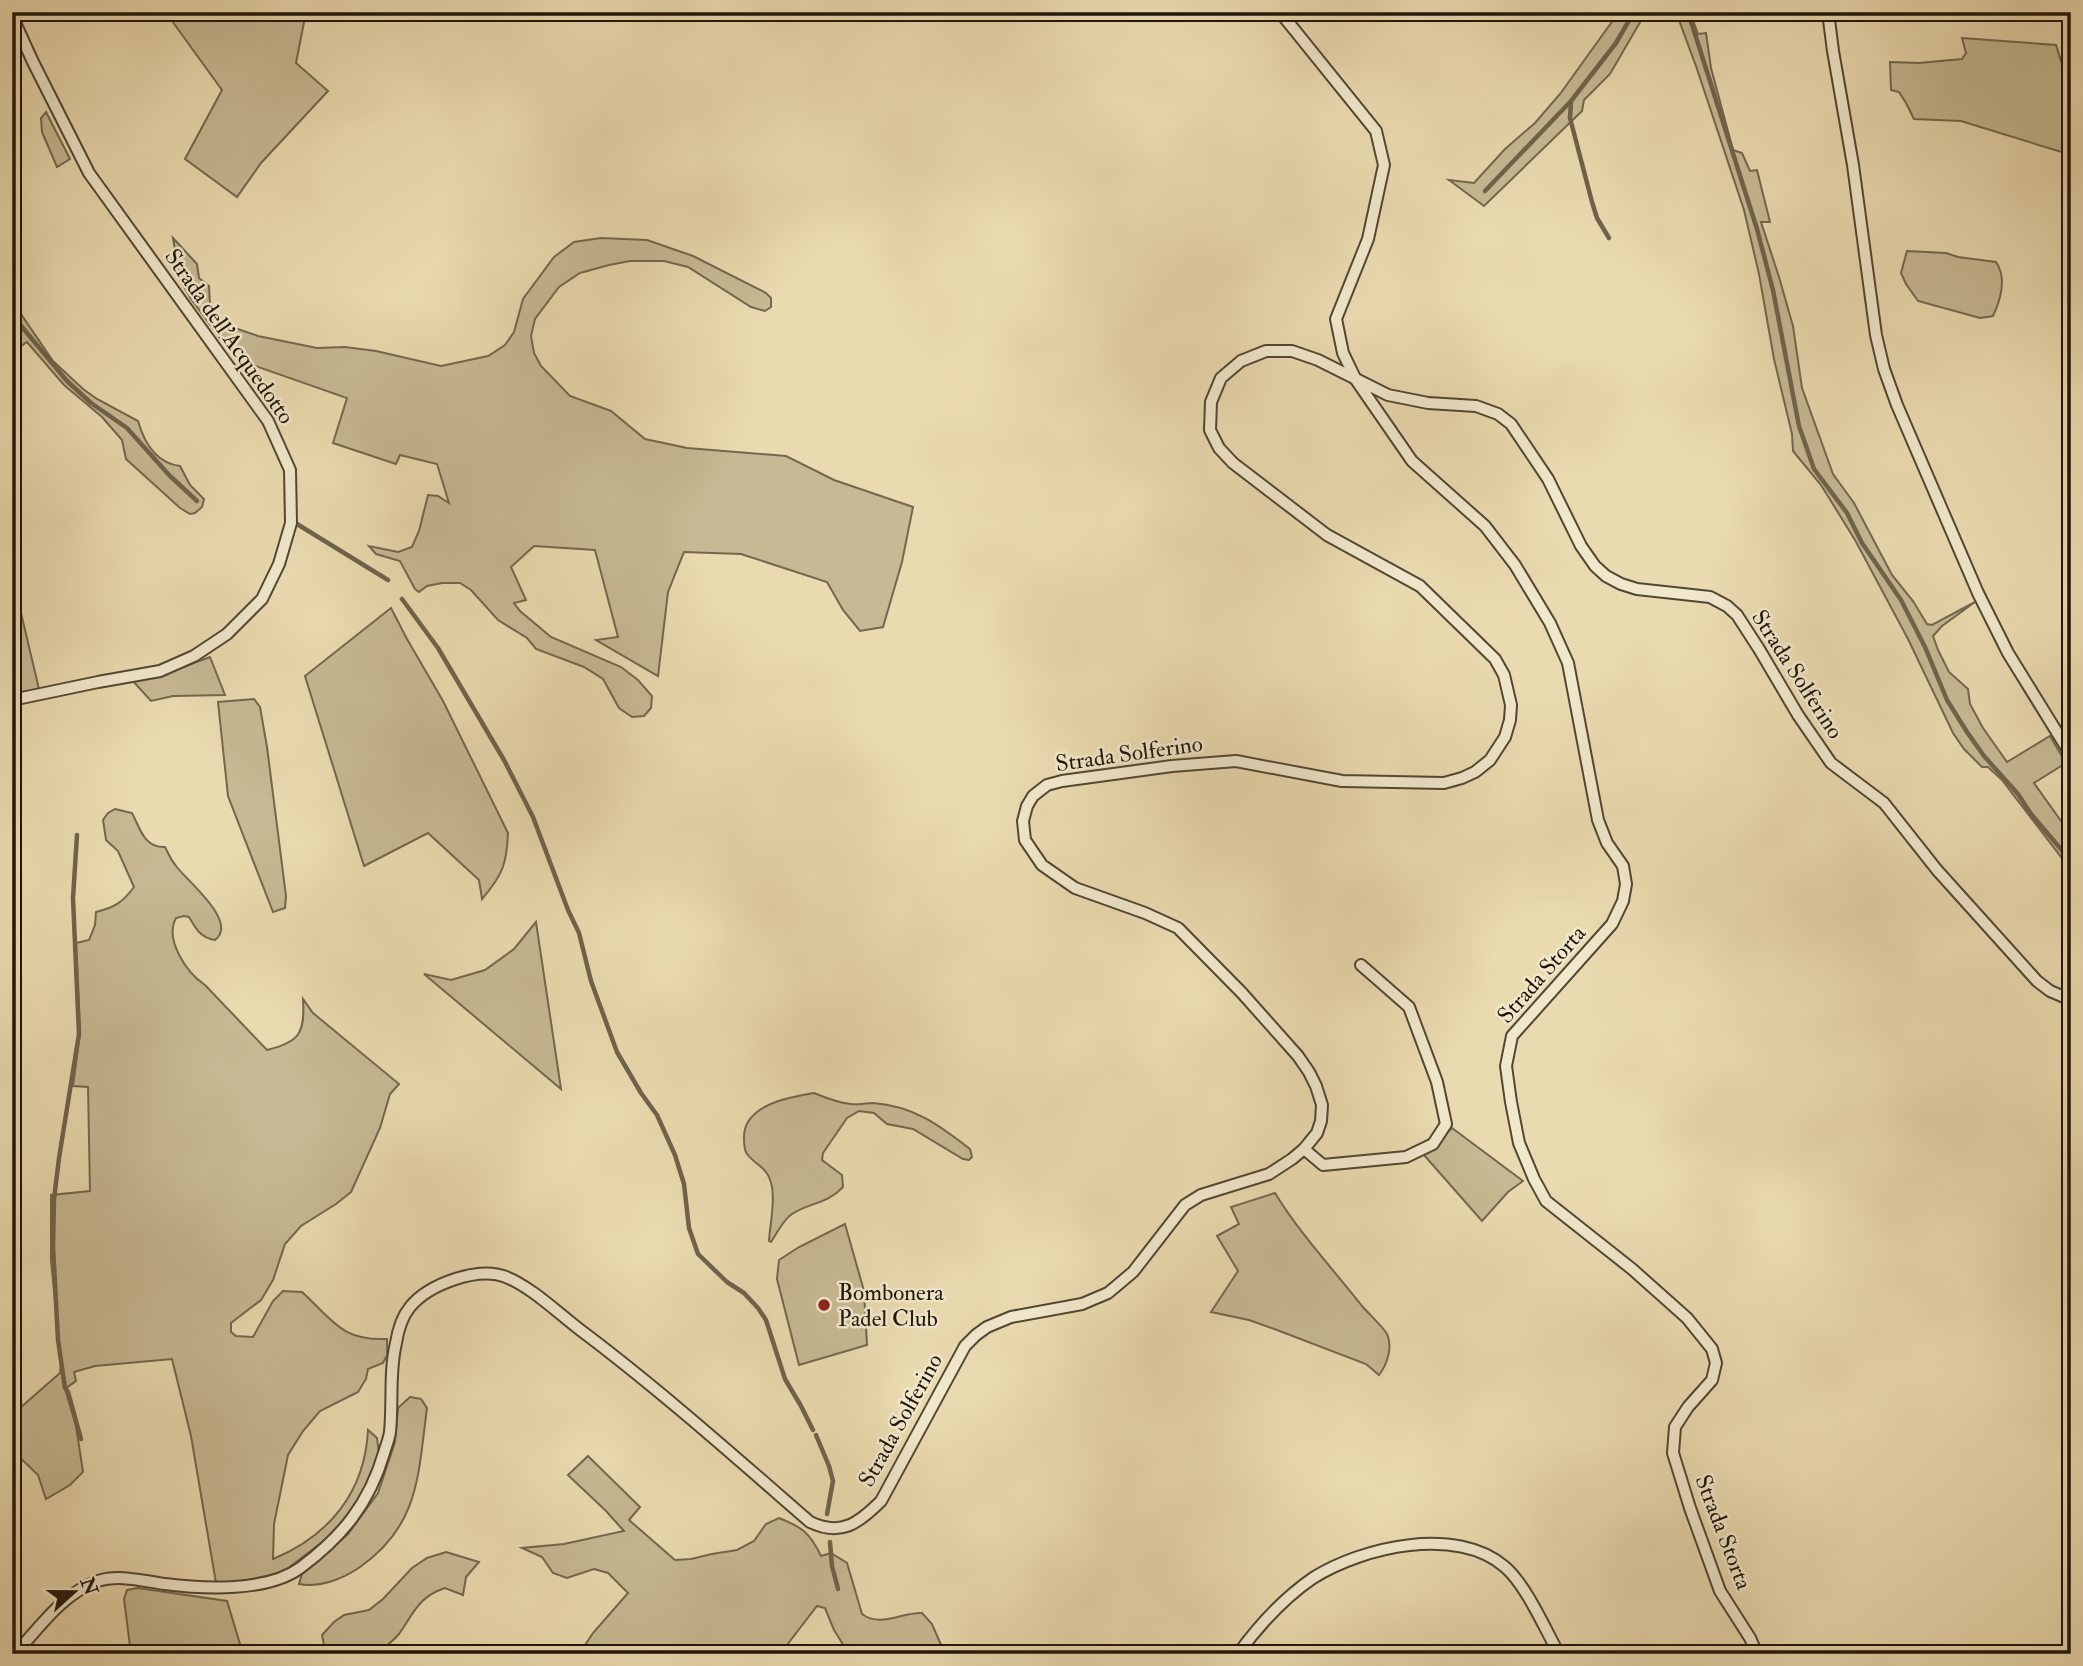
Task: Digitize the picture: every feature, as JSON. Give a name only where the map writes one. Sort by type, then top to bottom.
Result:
[{"type":"street","name":"Strada Storta","points":[[1280,12],[1376,131],[1384,165],[1368,239],[1336,319],[1343,353],[1356,380],[1412,461],[1485,527],[1516,565],[1550,623],[1568,663],[1598,820],[1607,843],[1623,866],[1626,884],[1623,901],[1612,924],[1512,1036],[1506,1066],[1511,1102],[1519,1143],[1546,1201],[1632,1269],[1687,1318],[1712,1349],[1716,1363],[1712,1380],[1688,1406],[1675,1427],[1673,1453],[1720,1591],[1757,1654]]},
{"type":"street","points":[[1828,12],[1853,164],[1876,335],[1884,369],[1978,593],[2008,653],[2071,755]]},
{"type":"street","name":"Strada dell'Acquedotto","points":[[12,16],[89,173],[268,421],[290,470],[291,479],[291,523],[279,564],[262,599],[227,634],[194,656],[160,671],[12,700]]},
{"type":"street","name":"Strada Solferino","points":[[15,1654],[65,1602],[85,1587],[99,1581],[113,1578],[175,1586],[226,1588],[281,1579],[299,1569],[333,1540],[360,1510],[377,1476],[390,1434],[391,1377],[395,1344],[402,1318],[422,1296],[459,1278],[484,1273],[497,1274],[516,1282],[589,1336],[810,1522],[822,1528],[837,1529],[853,1524],[881,1501],[965,1346],[976,1335],[1011,1317],[1056,1311],[1108,1293],[1133,1272],[1185,1205],[1201,1195],[1269,1174],[1304,1149],[1317,1133],[1322,1104],[1309,1072],[1298,1056],[1242,993],[1178,928],[1154,916],[1075,888],[1042,865],[1025,840],[1023,821],[1033,796],[1047,785],[1079,778],[1236,761],[1342,781],[1444,783],[1475,772],[1490,760],[1500,747],[1510,720],[1511,705],[1508,686],[1494,659],[1420,586],[1326,535],[1233,463],[1219,448],[1210,430],[1211,402],[1221,378],[1241,361],[1266,351],[1292,351],[1318,360],[1388,395],[1428,403],[1476,406],[1498,414],[1511,424],[1548,479],[1585,553],[1595,566],[1606,576],[1637,589],[1702,595],[1727,606],[1742,623],[1831,763],[1884,803],[1937,870],[2037,981],[2050,991],[2071,1000]]},
{"type":"street","points":[[1304,1149],[1323,1165],[1406,1157],[1433,1144],[1446,1125],[1437,1082],[1409,1007],[1361,965]]},
{"type":"street","points":[[1238,1654],[1262,1623],[1283,1602],[1320,1574],[1376,1551],[1444,1544],[1474,1550],[1506,1568],[1517,1580],[1559,1654]]},
{"type":"shaded area","points":[[176,12],[306,12],[296,63],[328,91],[261,163],[237,197],[185,159],[222,90],[172,21]]},
{"type":"shaded area","points":[[1619,12],[1646,12],[1610,74],[1584,100],[1582,111],[1484,206],[1449,180],[1474,183],[1505,149],[1535,123],[1560,94]]},
{"type":"shaded area","points":[[1676,12],[1690,12],[1698,34],[1706,33],[1711,68],[1733,150],[1742,153],[1750,171],[1757,170],[1770,222],[1761,222],[1793,326],[1802,388],[1833,474],[1854,503],[1892,575],[1927,624],[1932,625],[1975,602],[1942,626],[1933,636],[1938,650],[1949,672],[1968,689],[1970,704],[2007,762],[2050,736],[2066,763],[2034,783],[2071,835],[2071,870],[2002,780],[1988,767],[1982,767],[1953,733],[1908,639],[1855,540],[1821,485],[1793,451],[1792,434],[1744,210]]},
{"type":"shaded area","points":[[1962,38],[2056,45],[2071,93],[2071,155],[1961,121],[1914,119],[1899,92],[1891,90],[1890,62],[1919,63],[1962,59],[1966,53]]},
{"type":"shaded area","points":[[46,112],[70,159],[57,167],[42,132],[41,118]]},
{"type":"shaded area","points":[[173,238],[197,264],[199,278],[209,286],[210,305],[221,322],[229,326],[258,336],[317,348],[345,347],[376,351],[441,366],[488,356],[505,345],[514,332],[523,299],[554,257],[574,242],[601,238],[647,240],[693,256],[766,293],[771,298],[771,307],[765,311],[751,307],[688,267],[664,261],[630,261],[609,265],[580,273],[559,287],[535,319],[531,336],[534,353],[541,366],[570,396],[611,411],[645,439],[687,448],[786,456],[834,480],[913,507],[902,562],[883,627],[860,631],[843,610],[827,582],[741,554],[684,552],[668,592],[658,676],[596,640],[618,637],[595,550],[534,546],[511,567],[526,600],[514,603],[551,637],[621,667],[638,680],[652,696],[651,708],[644,716],[632,717],[619,708],[603,679],[584,667],[536,649],[527,638],[498,620],[471,590],[460,583],[442,583],[427,586],[419,592],[400,561],[376,554],[369,546],[398,552],[412,547],[428,495],[438,496],[449,503],[437,464],[400,455],[396,464],[333,443],[347,398],[247,363],[241,351],[225,345],[180,280]]},
{"type":"shaded area","points":[[1907,251],[1946,253],[1996,262],[2002,289],[1993,316],[1980,318],[1918,301],[1901,273]]},
{"type":"shaded area","points":[[12,287],[21,314],[53,361],[97,399],[138,421],[152,450],[164,461],[180,466],[190,485],[204,499],[202,507],[195,513],[190,514],[180,508],[126,459],[122,440],[102,417],[64,385],[27,342],[12,352]]},
{"type":"shaded area","points":[[12,575],[39,689],[12,695]]},
{"type":"shaded area","points":[[391,608],[443,701],[508,833],[502,869],[482,899],[479,880],[428,833],[364,866],[305,676]]},
{"type":"shaded area","points":[[210,657],[225,695],[173,696],[151,701],[132,680],[175,670]]},
{"type":"shaded area","points":[[254,699],[260,707],[267,747],[286,896],[285,908],[273,912],[228,796],[218,702]]},
{"type":"shaded area","points":[[115,809],[132,813],[147,841],[165,847],[176,866],[216,913],[221,923],[221,932],[215,940],[202,935],[189,917],[176,918],[173,927],[175,946],[191,973],[267,1050],[287,1043],[298,1034],[303,1020],[303,999],[313,1013],[399,1084],[390,1094],[380,1128],[351,1192],[301,1226],[285,1244],[273,1280],[261,1300],[231,1323],[231,1332],[236,1336],[253,1337],[273,1301],[283,1291],[302,1292],[330,1320],[348,1332],[371,1339],[387,1339],[387,1355],[383,1363],[368,1369],[366,1379],[358,1392],[320,1411],[288,1455],[274,1524],[273,1559],[311,1538],[340,1509],[360,1473],[368,1430],[377,1438],[379,1454],[356,1508],[334,1533],[282,1573],[232,1583],[216,1583],[191,1436],[172,1359],[95,1366],[74,1372],[76,1381],[65,1389],[76,1426],[83,1472],[70,1485],[46,1499],[38,1475],[12,1450],[12,1415],[60,1373],[51,1260],[51,1195],[90,1191],[88,1087],[73,1086],[80,1033],[76,943],[89,940],[95,925],[96,912],[118,904],[134,887],[118,851],[106,840],[103,820]]},
{"type":"shaded area","points":[[536,922],[561,1089],[424,974],[451,980],[485,970],[514,949]]},
{"type":"shaded area","points":[[814,1093],[841,1103],[888,1105],[914,1113],[959,1140],[970,1149],[972,1157],[969,1160],[963,1159],[913,1129],[887,1124],[874,1113],[859,1111],[847,1118],[823,1153],[822,1160],[842,1175],[843,1187],[830,1197],[792,1214],[771,1242],[772,1187],[765,1171],[746,1152],[746,1127],[759,1110],[769,1105]]},
{"type":"shaded area","points":[[1452,1128],[1523,1181],[1508,1192],[1482,1221],[1424,1155]]},
{"type":"shaded area","points":[[1275,1193],[1306,1237],[1387,1334],[1388,1356],[1379,1375],[1366,1364],[1277,1330],[1249,1320],[1211,1312],[1238,1271],[1217,1236],[1239,1224],[1231,1207]]},
{"type":"shaded area","name":"Bombonera Padel Club","points":[[845,1224],[864,1291],[867,1345],[799,1365],[777,1279],[779,1260]]},
{"type":"shaded area","points":[[410,1397],[421,1399],[427,1408],[413,1497],[395,1534],[380,1551],[346,1575],[323,1584],[299,1584],[302,1574],[348,1534],[378,1493],[395,1442],[398,1408]]},
{"type":"shaded area","points":[[588,1456],[640,1507],[629,1520],[675,1560],[737,1550],[754,1541],[766,1524],[779,1518],[804,1532],[821,1556],[831,1553],[847,1563],[862,1614],[876,1620],[884,1620],[922,1613],[932,1624],[945,1654],[849,1654],[834,1630],[825,1608],[817,1606],[780,1654],[579,1654],[593,1633],[628,1593],[608,1573],[594,1569],[567,1578],[553,1573],[542,1557],[522,1548],[564,1544],[624,1531],[568,1475]]},
{"type":"shaded area","points":[[446,1552],[479,1562],[466,1577],[463,1595],[445,1588],[429,1596],[418,1606],[399,1634],[378,1654],[352,1654],[324,1645],[322,1635],[334,1622],[344,1615],[369,1610],[412,1568],[427,1558]]},
{"type":"shaded area","points":[[138,1588],[227,1601],[243,1654],[131,1654],[124,1599],[127,1590]]},
{"type":"waterway","points":[[1485,191],[1571,101],[1616,43],[1634,12]]},
{"type":"waterway","points":[[1688,12],[1757,229],[1773,290],[1799,426],[1814,469],[1847,513],[1862,543],[1901,600],[1925,647],[1947,700],[1967,732],[2071,861]]},
{"type":"waterway","points":[[1571,102],[1570,118],[1592,202],[1597,218],[1609,238]]},
{"type":"waterway","points":[[12,315],[67,381],[91,403],[127,428],[169,475],[197,501]]},
{"type":"waterway","points":[[297,524],[388,580]]},
{"type":"waterway","points":[[402,599],[438,648],[504,760],[533,817],[579,933],[591,981],[617,1052],[657,1115],[675,1155],[684,1184],[689,1228],[698,1254],[727,1282],[744,1293],[766,1320],[785,1379],[813,1430]]},
{"type":"waterway","points":[[77,835],[73,898],[79,1034],[59,1158],[54,1199],[53,1246],[58,1340],[65,1388],[81,1439]]},
{"type":"waterway","points":[[816,1435],[833,1481],[827,1514]]},
{"type":"waterway","points":[[830,1542],[838,1589]]},
{"type":"place","name":"Bombonera Padel Club","points":[[824,1305]]}]
